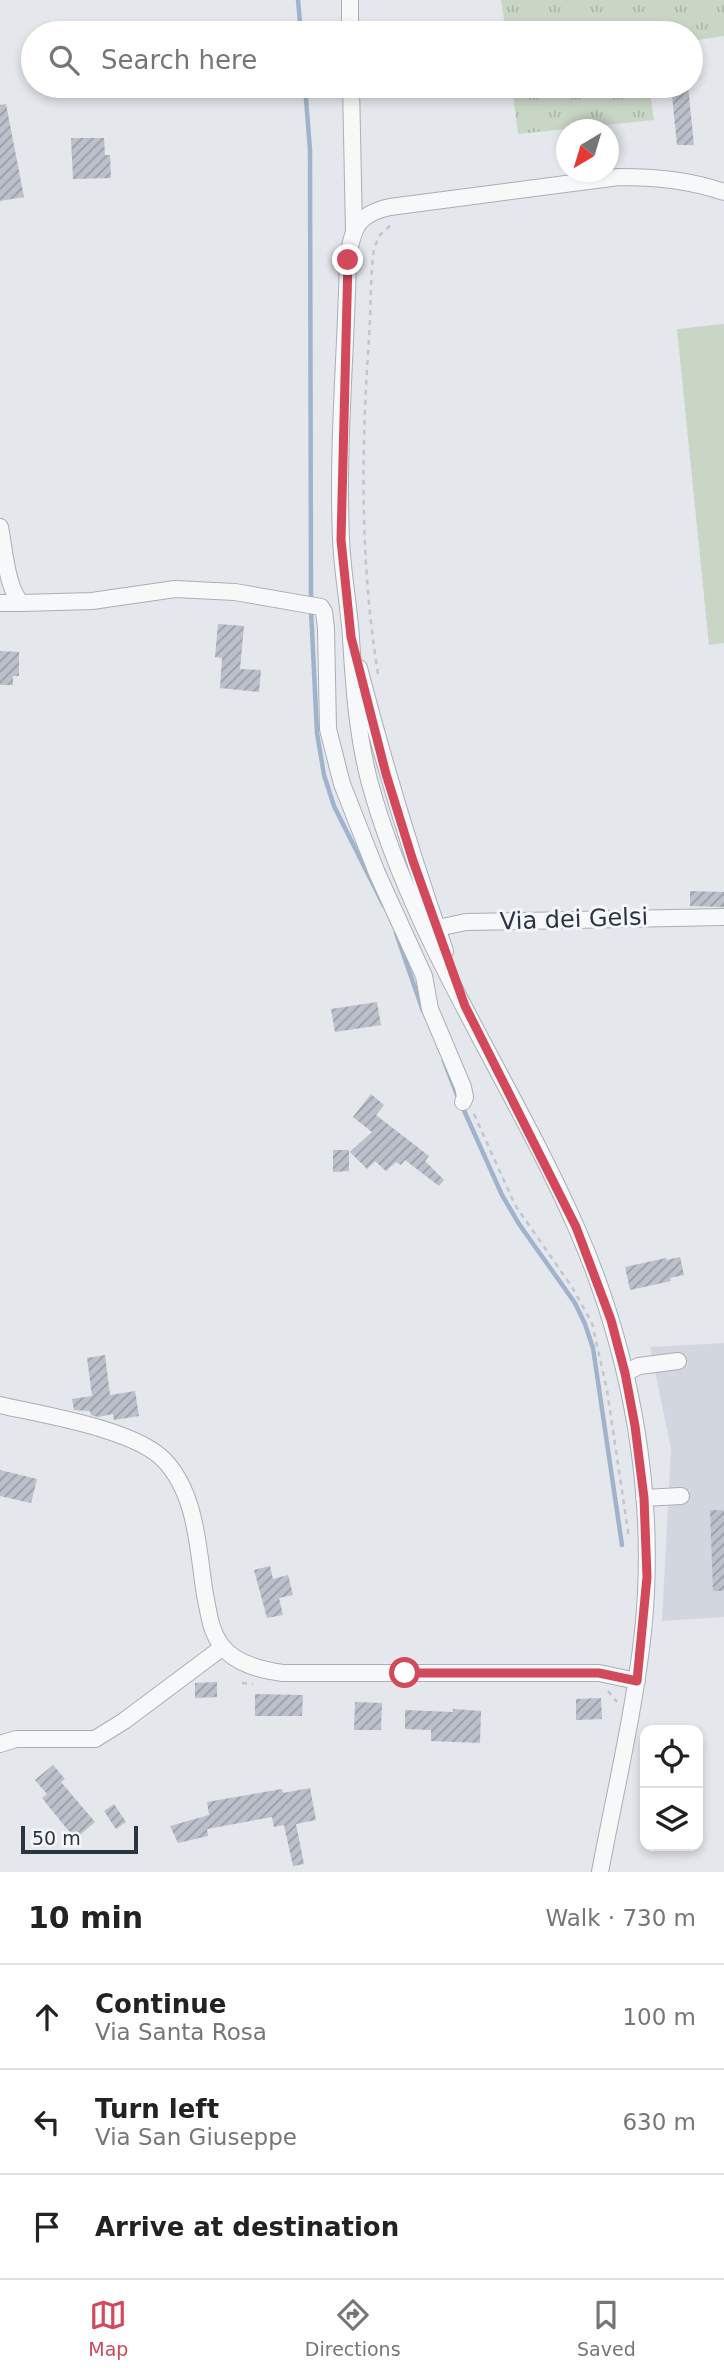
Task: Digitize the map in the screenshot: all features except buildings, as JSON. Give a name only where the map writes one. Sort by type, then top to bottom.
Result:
[{"type":"street","points":[[349,0],[350,21]]},
{"type":"street","points":[[351,98],[354,231],[348,260],[341,540],[357,722],[369,778],[397,868],[431,929],[465,1006],[576,1227],[611,1320],[635,1426],[644,1498],[647,1577],[637,1681],[600,1872]]},
{"type":"street","points":[[354,231],[368,214],[390,206],[590,180],[648,177],[690,181],[724,192]]},
{"type":"street","points":[[0,527],[12,589],[17,600],[22,603]]},
{"type":"street","points":[[0,603],[92,601],[175,589],[234,592],[311,604],[324,611],[328,729],[342,784],[377,873],[424,976],[430,1009],[468,1105]]},
{"type":"street","points":[[351,637],[386,774],[431,929]]},
{"type":"street","points":[[342,784],[386,774]]},
{"type":"street","name":"Via dei Gelsi","points":[[431,929],[466,922],[724,916]]},
{"type":"street","points":[[625,1373],[639,1366],[678,1361]]},
{"type":"street","points":[[0,1405],[123,1435],[163,1459],[179,1479],[189,1501],[211,1627],[222,1647],[259,1670],[282,1673],[599,1673],[637,1681]]},
{"type":"street","points":[[644,1498],[681,1496]]},
{"type":"street","points":[[0,1744],[16,1738],[95,1739],[124,1721],[222,1647]]},
{"type":"path","points":[[380,683],[369,615],[365,560],[363,418],[374,248],[385,230],[401,220]]},
{"type":"path","points":[[468,1105],[515,1205],[572,1287],[592,1323],[603,1368],[630,1541]]},
{"type":"shaded area","points":[[724,1343],[724,1617],[662,1621],[671,1449],[650,1347]]},
{"type":"green space","points":[[501,0],[724,0],[724,36],[703,39],[703,21],[504,21]]},
{"type":"green space","points":[[514,98],[651,98],[654,120],[619,124],[619,119],[556,119],[556,130],[518,134]]},
{"type":"green space","points":[[724,324],[724,643],[709,645],[677,329]]},
{"type":"waterway","points":[[298,0],[300,21]]},
{"type":"waterway","points":[[306,98],[310,150],[311,601]]},
{"type":"waterway","points":[[311,610],[317,733],[324,775],[334,806],[384,906]]},
{"type":"waterway","points":[[396,933],[423,1011]]},
{"type":"waterway","points":[[444,1061],[457,1095]]},
{"type":"waterway","points":[[462,1106],[502,1195],[519,1224],[575,1303],[585,1324],[593,1348],[622,1545]]},
{"type":"route","points":[[348,260],[341,540],[351,637],[386,774],[413,861],[465,1006],[576,1227],[611,1320],[635,1426],[646,1531],[647,1577],[637,1681],[599,1673],[405,1673]]}]
